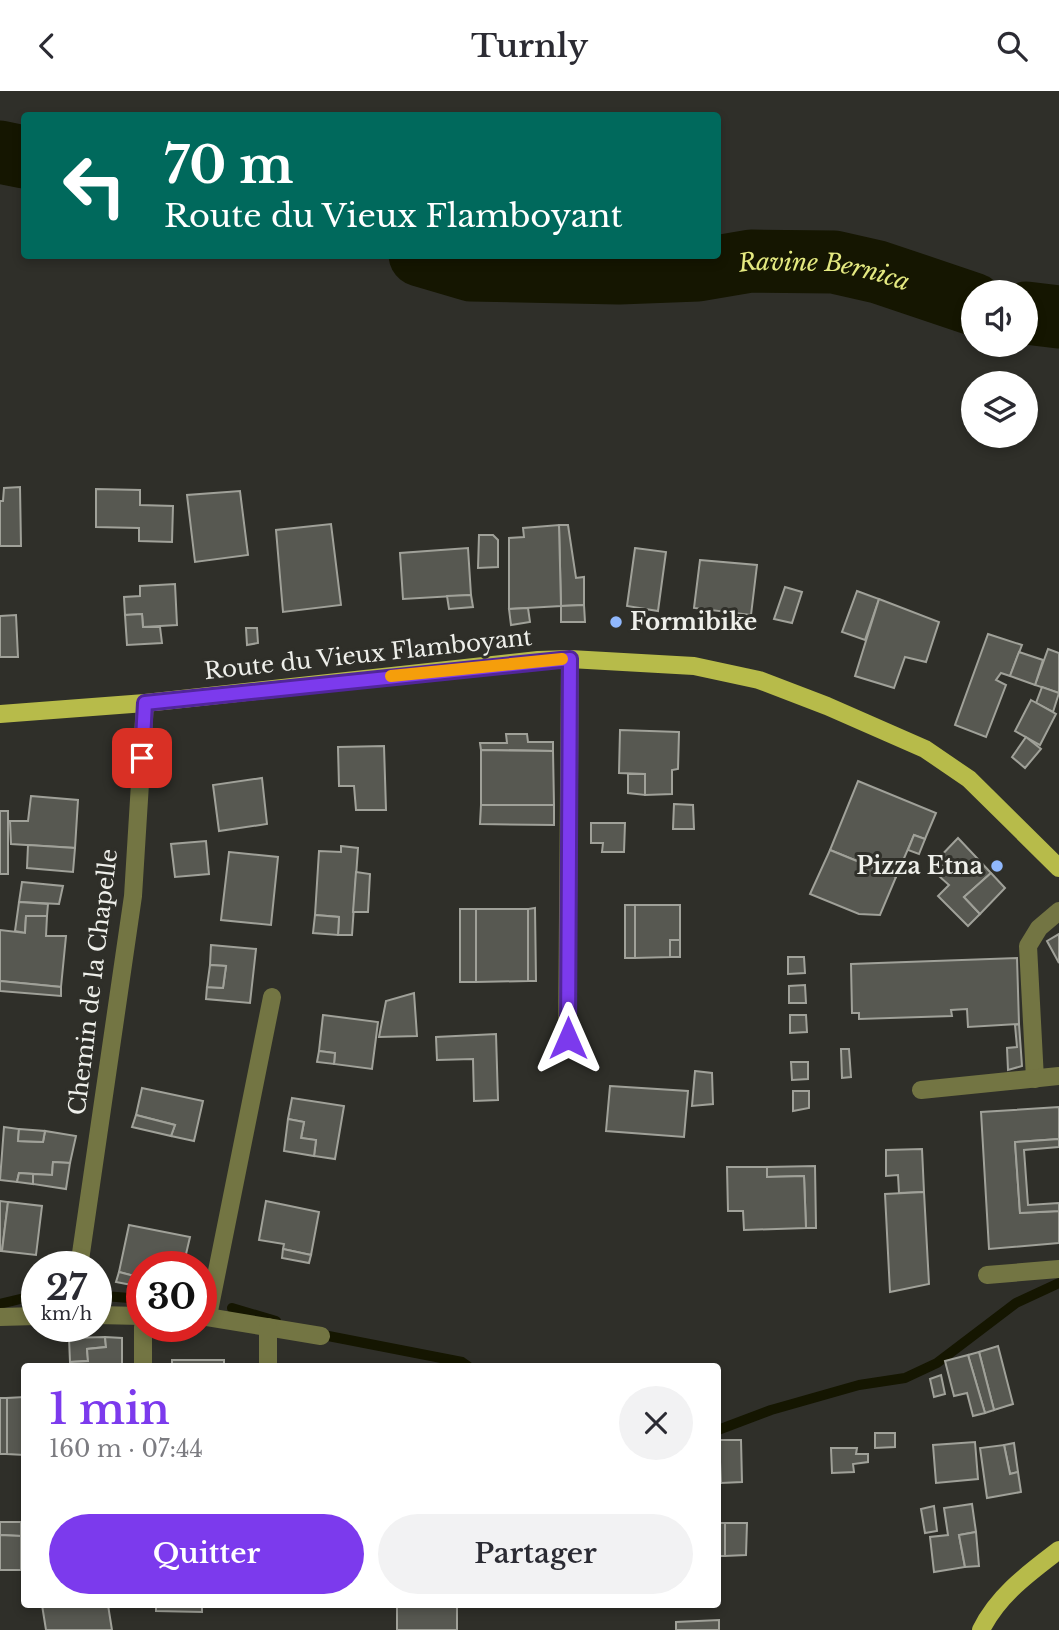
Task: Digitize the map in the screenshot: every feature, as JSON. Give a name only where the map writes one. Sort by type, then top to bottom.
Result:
[{"type":"main road","name":"Route du Vieux Flamboyant","points":[[0,714],[145,703],[570,659],[694,666],[759,680],[827,706],[925,750],[969,779],[1059,868]]},
{"type":"main road","points":[[981,1630],[991,1610],[1024,1577],[1059,1550]]},
{"type":"street","points":[[568,1038],[570,659]]},
{"type":"street","name":"Chemin de la Chapelle","points":[[81,1251],[133,896],[145,703]]},
{"type":"street","points":[[1035,1079],[1028,946],[1039,929],[1059,911]]},
{"type":"street","points":[[217,1258],[271,997]]},
{"type":"street","points":[[921,1090],[1059,1076]]},
{"type":"street","points":[[987,1275],[1059,1269]]},
{"type":"street","points":[[0,1317],[21,1316]]},
{"type":"street","points":[[217,1318],[321,1336]]},
{"type":"street","points":[[268,1327],[268,1363]]},
{"type":"street","points":[[143,1342],[143,1363]]},
{"type":"building","points":[[20,487],[21,546],[0,546],[0,501],[3,501],[4,488]]},
{"type":"building","points":[[96,489],[140,490],[140,505],[173,506],[172,542],[139,541],[139,528],[96,527]]},
{"type":"building","points":[[240,491],[248,555],[195,562],[187,495]]},
{"type":"building","points":[[331,524],[341,605],[283,612],[276,530]]},
{"type":"building","points":[[559,525],[568,525],[576,578],[584,577],[584,605],[561,606]]},
{"type":"building","points":[[559,525],[561,606],[509,609],[509,538],[524,537],[523,528]]},
{"type":"building","points":[[479,535],[493,535],[498,540],[498,567],[478,568]]},
{"type":"building","points":[[468,548],[471,595],[403,599],[400,553]]},
{"type":"building","points":[[635,548],[666,552],[658,611],[627,606]]},
{"type":"building","points":[[700,560],[757,565],[751,615],[694,608]]},
{"type":"building","points":[[175,584],[177,625],[143,627],[142,614],[125,615],[124,597],[140,596],[140,586]]},
{"type":"building","points":[[785,587],[802,592],[792,623],[774,619]]},
{"type":"building","points":[[857,591],[879,599],[865,640],[842,632]]},
{"type":"building","points":[[471,595],[473,607],[449,609],[447,596]]},
{"type":"building","points":[[879,599],[939,622],[926,662],[905,657],[894,688],[855,676]]},
{"type":"building","points":[[584,605],[585,622],[561,622],[561,606]]},
{"type":"building","points":[[528,608],[530,622],[511,625],[509,609]]},
{"type":"building","points":[[142,614],[143,627],[160,627],[162,643],[127,645],[125,615]]},
{"type":"building","points":[[16,615],[18,657],[0,657],[0,616]]},
{"type":"building","points":[[246,628],[257,628],[258,643],[247,645]]},
{"type":"building","points":[[988,634],[1022,645],[1010,676],[1001,673],[996,680],[1006,685],[986,737],[955,725]]},
{"type":"building","points":[[1048,649],[1059,653],[1059,693],[1035,685]]},
{"type":"building","points":[[1019,652],[1043,660],[1035,685],[1010,676]]},
{"type":"building","points":[[1042,687],[1059,693],[1053,712],[1036,703]]},
{"type":"building","points":[[1031,700],[1056,714],[1040,745],[1015,731]]},
{"type":"building","points":[[620,730],[679,732],[678,769],[672,770],[672,794],[645,795],[645,774],[619,773]]},
{"type":"building","points":[[506,734],[527,734],[528,742],[553,742],[553,751],[481,750],[480,743],[507,743]]},
{"type":"building","points":[[1026,737],[1041,749],[1025,768],[1012,757]]},
{"type":"building","points":[[384,746],[386,810],[356,810],[354,786],[339,786],[338,747]]},
{"type":"building","points":[[481,750],[553,751],[554,805],[481,805]]},
{"type":"building","points":[[628,774],[645,774],[645,795],[628,793]]},
{"type":"building","points":[[262,778],[267,824],[219,831],[213,785]]},
{"type":"building","points":[[858,781],[936,813],[925,839],[914,835],[896,877],[830,850]]},
{"type":"building","points":[[31,796],[78,800],[75,848],[11,844],[10,821],[28,821]]},
{"type":"building","points":[[674,804],[693,805],[694,829],[673,829]]},
{"type":"building","points":[[481,805],[554,805],[554,825],[480,824]]},
{"type":"building","points":[[0,811],[8,811],[8,874],[0,874]]},
{"type":"building","points":[[591,823],[625,823],[624,852],[602,852],[603,843],[591,843]]},
{"type":"building","points":[[914,835],[925,839],[919,854],[908,850]]},
{"type":"building","points":[[958,838],[991,873],[964,897],[980,914],[968,926],[938,896],[949,885],[940,877],[946,870],[936,861]]},
{"type":"building","points":[[206,841],[209,874],[175,877],[171,844]]},
{"type":"building","points":[[28,845],[75,848],[73,872],[27,868]]},
{"type":"building","points":[[341,846],[358,848],[352,935],[338,935],[339,917],[315,915],[319,851],[341,852]]},
{"type":"building","points":[[830,850],[896,877],[880,915],[859,914],[810,894]]},
{"type":"building","points":[[229,852],[278,857],[271,925],[221,920]]},
{"type":"building","points":[[356,872],[370,874],[368,912],[353,912]]},
{"type":"building","points":[[991,873],[1005,888],[980,914],[964,897]]},
{"type":"building","points":[[22,882],[63,886],[59,904],[19,902]]},
{"type":"building","points":[[19,902],[48,904],[47,916],[26,916],[25,933],[15,931]]},
{"type":"building","points":[[625,905],[635,905],[635,958],[625,958]]},
{"type":"building","points":[[635,905],[680,905],[680,940],[670,940],[670,957],[635,958]]},
{"type":"building","points":[[535,908],[536,981],[528,981],[528,909]]},
{"type":"building","points":[[460,909],[476,909],[476,982],[460,982]]},
{"type":"building","points":[[476,909],[528,909],[528,981],[476,982]]},
{"type":"building","points":[[315,915],[339,917],[338,935],[313,933]]},
{"type":"building","points":[[26,916],[47,916],[46,936],[66,936],[61,987],[0,981],[0,930],[25,933]]},
{"type":"building","points":[[1059,934],[1059,963],[1047,941]]},
{"type":"building","points":[[670,940],[680,940],[680,957],[670,957]]},
{"type":"building","points":[[211,945],[256,949],[250,1003],[206,999],[207,987],[223,988],[226,966],[210,965]]},
{"type":"building","points":[[788,957],[804,957],[805,973],[788,974]]},
{"type":"building","points":[[1017,958],[1019,1024],[968,1027],[967,1009],[951,1010],[952,1016],[859,1019],[859,1013],[852,1013],[851,964]]},
{"type":"building","points":[[210,965],[226,966],[223,988],[207,987]]},
{"type":"building","points":[[0,981],[61,987],[61,996],[0,991]]},
{"type":"building","points":[[805,985],[806,1003],[789,1003],[789,986]]},
{"type":"building","points":[[414,993],[417,1036],[379,1037],[386,1001]]},
{"type":"building","points":[[323,1015],[378,1022],[372,1069],[334,1064],[335,1053],[319,1051]]},
{"type":"building","points":[[790,1015],[806,1015],[807,1032],[790,1033]]},
{"type":"building","points":[[1019,1024],[1022,1066],[1008,1070],[1007,1048],[1017,1047],[1015,1025]]},
{"type":"building","points":[[496,1034],[498,1100],[474,1101],[473,1059],[437,1060],[436,1037]]},
{"type":"building","points":[[841,1049],[849,1049],[851,1077],[842,1078]]},
{"type":"building","points":[[319,1051],[335,1053],[334,1064],[317,1062]]},
{"type":"building","points":[[791,1062],[808,1062],[808,1079],[792,1080]]},
{"type":"building","points":[[695,1071],[712,1073],[713,1104],[692,1106]]},
{"type":"building","points":[[610,1086],[688,1091],[684,1137],[606,1131]]},
{"type":"building","points":[[142,1088],[203,1101],[194,1141],[171,1136],[175,1125],[136,1115]]},
{"type":"building","points":[[793,1091],[809,1091],[809,1108],[793,1111]]},
{"type":"building","points":[[292,1098],[344,1106],[335,1159],[314,1156],[316,1140],[301,1138],[304,1122],[288,1119]]},
{"type":"building","points":[[1059,1107],[1059,1139],[1015,1142],[1020,1213],[1059,1211],[1059,1243],[989,1249],[981,1112]]},
{"type":"building","points":[[136,1115],[175,1125],[171,1136],[132,1127]]},
{"type":"building","points":[[288,1119],[304,1122],[301,1138],[316,1140],[314,1156],[284,1151]]},
{"type":"building","points":[[4,1127],[19,1129],[18,1141],[43,1142],[45,1131],[76,1136],[70,1163],[53,1162],[52,1175],[19,1173],[17,1182],[0,1180]]},
{"type":"building","points":[[19,1129],[45,1131],[43,1142],[18,1141]]},
{"type":"building","points":[[1059,1139],[1059,1147],[1024,1150],[1028,1205],[1059,1203],[1059,1211],[1020,1213],[1015,1142]]},
{"type":"building","points":[[922,1149],[924,1192],[899,1193],[898,1175],[886,1176],[886,1150]]},
{"type":"building","points":[[53,1162],[70,1163],[66,1189],[33,1184],[33,1174],[52,1175]]},
{"type":"building","points":[[815,1166],[816,1228],[806,1228],[804,1176],[767,1177],[767,1167]]},
{"type":"building","points":[[727,1167],[767,1167],[767,1177],[804,1176],[806,1228],[744,1230],[743,1211],[728,1211]]},
{"type":"building","points":[[19,1173],[33,1174],[33,1184],[17,1182]]},
{"type":"building","points":[[924,1192],[929,1284],[890,1292],[885,1194]]},
{"type":"building","points":[[0,1201],[8,1202],[2,1251],[0,1251]]},
{"type":"building","points":[[266,1201],[319,1212],[311,1255],[283,1249],[284,1244],[259,1240]]},
{"type":"building","points":[[8,1202],[42,1206],[36,1251],[21,1251],[21,1253],[2,1251]]},
{"type":"building","points":[[129,1225],[190,1237],[187,1251],[126,1251],[126,1274],[119,1272]]},
{"type":"building","points":[[283,1249],[311,1255],[309,1263],[282,1258]]},
{"type":"building","points":[[119,1272],[126,1274],[126,1284],[116,1282]]},
{"type":"building","points":[[112,1337],[122,1338],[122,1363],[70,1363],[88,1361],[87,1349],[106,1347],[106,1342],[112,1342]]},
{"type":"building","points":[[69,1342],[106,1342],[106,1347],[87,1349],[88,1361],[70,1362]]},
{"type":"building","points":[[998,1346],[1013,1404],[994,1410],[979,1352]]},
{"type":"building","points":[[979,1352],[994,1410],[985,1413],[968,1355]]},
{"type":"building","points":[[968,1355],[985,1413],[973,1416],[967,1393],[954,1396],[945,1361]]},
{"type":"building","points":[[172,1360],[224,1360],[224,1363],[172,1363]]},
{"type":"building","points":[[941,1375],[945,1394],[934,1397],[930,1379]]},
{"type":"building","points":[[21,1397],[21,1455],[7,1454],[7,1398]]},
{"type":"building","points":[[0,1398],[7,1398],[7,1454],[0,1454]]},
{"type":"building","points":[[875,1433],[895,1433],[895,1447],[875,1448]]},
{"type":"building","points":[[721,1440],[741,1440],[742,1482],[721,1483]]},
{"type":"building","points":[[975,1442],[978,1479],[936,1483],[933,1445]]},
{"type":"building","points":[[1014,1443],[1018,1472],[1010,1474],[1004,1445]]},
{"type":"building","points":[[1004,1445],[1010,1474],[1018,1472],[1021,1492],[987,1498],[980,1448]]},
{"type":"building","points":[[831,1448],[857,1448],[856,1454],[868,1454],[868,1462],[853,1464],[854,1472],[832,1473]]},
{"type":"building","points":[[972,1504],[976,1532],[959,1535],[965,1567],[934,1572],[930,1537],[948,1535],[944,1508]]},
{"type":"building","points":[[934,1506],[937,1531],[925,1533],[921,1509]]},
{"type":"building","points":[[0,1522],[21,1522],[21,1536],[0,1535]]},
{"type":"building","points":[[721,1523],[725,1523],[725,1556],[721,1556]]},
{"type":"building","points":[[725,1523],[747,1523],[746,1555],[725,1556]]},
{"type":"building","points":[[976,1532],[979,1566],[965,1567],[959,1535]]},
{"type":"building","points":[[0,1535],[21,1536],[21,1570],[0,1570]]},
{"type":"building","points":[[42,1608],[108,1608],[112,1630],[46,1630]]},
{"type":"building","points":[[156,1608],[202,1608],[202,1612],[156,1611]]},
{"type":"building","points":[[397,1608],[457,1608],[457,1630],[397,1630]]},
{"type":"building","points":[[719,1620],[719,1630],[676,1630],[676,1622]]},
{"type":"waterway","name":"Ravine Bernica","points":[[0,152],[21,156]]},
{"type":"waterway","name":"Ravine Bernica","points":[[434,259],[471,270],[619,273],[698,270],[751,261],[834,262],[878,272],[961,300]]},
{"type":"waterway","name":"Ravine Bernica","points":[[1038,314],[1059,317]]},
{"type":"waterway","points":[[721,1429],[771,1410],[859,1385],[905,1378],[937,1363],[1016,1303],[1059,1283]]},
{"type":"waterway","points":[[112,1297],[126,1298]]},
{"type":"waterway","points":[[0,1304],[21,1299]]},
{"type":"waterway","points":[[232,1308],[276,1321]]},
{"type":"waterway","points":[[318,1334],[463,1363]]},
{"type":"slow traffic","points":[[391,676],[562,659]]},
{"type":"place","name":"Formibike","points":[[616,622]]},
{"type":"place","name":"Pizza Etna","points":[[997,866]]},
{"type":"route","points":[[142,758],[145,703],[538,660],[570,659],[568,1038]]}]
